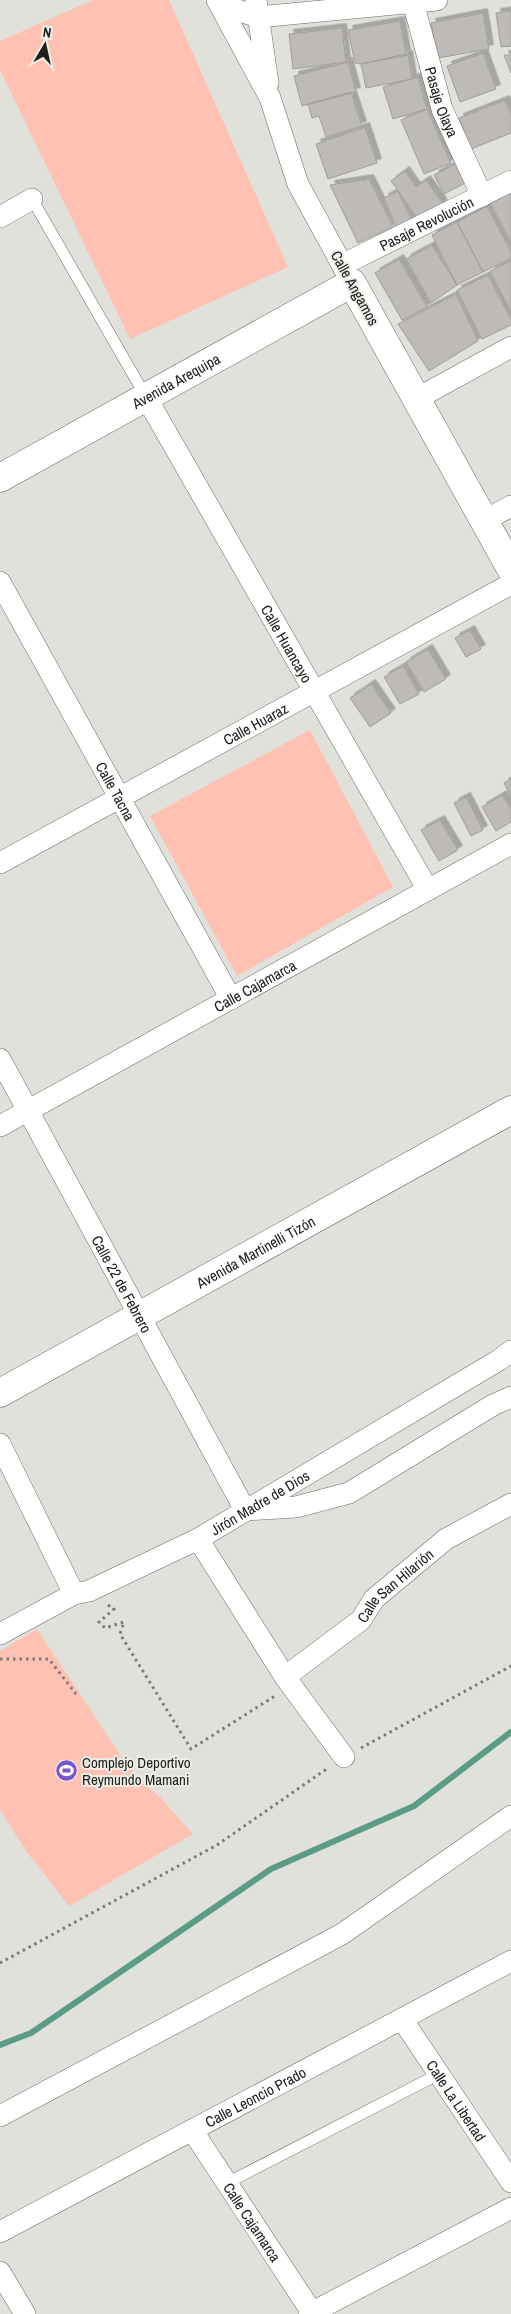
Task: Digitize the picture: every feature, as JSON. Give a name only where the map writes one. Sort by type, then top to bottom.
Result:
[{"type":"street","points":[[218,2],[257,6],[437,0]]},
{"type":"street","name":"Calle Angamos","points":[[218,2],[270,98],[298,184],[511,569]]},
{"type":"street","name":"Pasaje Olaya","points":[[413,2],[442,109],[482,196]]},
{"type":"street","points":[[257,6],[270,98]]},
{"type":"street","name":"Pasaje Revolución","points":[[347,274],[511,181]]},
{"type":"street","points":[[0,217],[32,199]]},
{"type":"street","name":"Avenida Arequipa","points":[[0,478],[146,397],[347,274]]},
{"type":"street","points":[[416,399],[511,347]]},
{"type":"street","name":"Calle Huancayo","points":[[146,397],[428,890]]},
{"type":"street","points":[[484,520],[511,506]]},
{"type":"street","name":"Calle Tacna","points":[[0,582],[231,999]]},
{"type":"street","name":"Calle Huaraz","points":[[0,863],[511,584]]},
{"type":"street","name":"Calle Cajamarca","points":[[0,1126],[511,844]]},
{"type":"street","name":"Calle 22 de Febrero","points":[[0,1059],[245,1510]]},
{"type":"street","name":"Avenida Martinelli Tizón","points":[[0,1393],[511,1110]]},
{"type":"street","name":"Jirón Madre de Dios","points":[[0,1634],[81,1593],[198,1539],[499,1360],[511,1351]]},
{"type":"street","points":[[245,1510],[296,1507],[349,1493],[511,1397]]},
{"type":"street","points":[[0,1444],[81,1593]]},
{"type":"street","name":"Calle San Hilarión","points":[[288,1681],[361,1620],[374,1599],[446,1539],[511,1504]]},
{"type":"street","points":[[198,1539],[288,1681],[344,1757]]},
{"type":"street","points":[[0,2116],[342,1934],[511,1816]]},
{"type":"street","name":"Calle Leoncio Prado","points":[[0,2232],[511,1961]]},
{"type":"street","name":"Calle La Libertad","points":[[402,2019],[511,2182]]},
{"type":"street","name":"Calle Cajamarca","points":[[192,2130],[311,2314]]},
{"type":"street","points":[[311,2314],[511,2208]]},
{"type":"street","points":[[0,2272],[25,2314]]},
{"type":"lane","points":[[32,199],[146,397]]},
{"type":"lane","points":[[227,2182],[439,2074]]},
{"type":"path","points":[[81,1593],[114,1608],[99,1622],[105,1628],[124,1622],[120,1634],[191,1749],[288,1681]]},
{"type":"path","points":[[0,1659],[49,1659],[76,1694]]},
{"type":"path","points":[[0,1963],[217,1845],[344,1757],[511,1666]]},
{"type":"shaded area","points":[[93,0],[169,0],[288,267],[130,339],[0,70],[0,41]]},
{"type":"shaded area","points":[[310,730],[393,887],[237,976],[150,816]]},
{"type":"shaded area","name":"Complejo Deportivo Reymundo Mamani","points":[[37,1629],[125,1762],[193,1834],[69,1906],[26,1851],[0,1810],[0,1651]]},
{"type":"building","points":[[511,11],[511,46],[501,47],[496,13]]},
{"type":"building","points":[[483,13],[489,49],[438,58],[431,23]]},
{"type":"building","points":[[400,21],[406,54],[361,64],[355,63],[348,30]]},
{"type":"building","points":[[342,28],[346,62],[293,69],[289,34]]},
{"type":"building","points":[[483,53],[496,89],[460,102],[447,66]]},
{"type":"building","points":[[408,55],[412,79],[366,88],[361,64]]},
{"type":"building","points":[[504,55],[511,55],[511,73]]},
{"type":"building","points":[[348,62],[356,92],[302,106],[294,76]]},
{"type":"building","points":[[418,77],[427,109],[393,119],[383,87]]},
{"type":"building","points":[[351,92],[362,126],[326,137],[319,116],[312,118],[308,104]]},
{"type":"building","points":[[505,100],[511,114],[511,133],[471,149],[459,118]]},
{"type":"building","points":[[427,109],[451,163],[424,174],[401,120]]},
{"type":"building","points":[[365,127],[377,163],[328,179],[316,144]]},
{"type":"building","points":[[457,163],[467,182],[444,194],[434,175]]},
{"type":"building","points":[[405,171],[416,187],[426,180],[443,204],[419,220],[391,181]]},
{"type":"building","points":[[369,179],[393,227],[358,243],[330,185]]},
{"type":"building","points":[[398,191],[412,221],[396,228],[384,198]]},
{"type":"building","points":[[511,192],[511,243],[490,203]]},
{"type":"building","points":[[487,206],[511,252],[511,258],[483,272],[457,222]]},
{"type":"building","points":[[457,222],[483,272],[457,285],[432,235]]},
{"type":"building","points":[[432,245],[457,285],[431,303],[406,259]]},
{"type":"building","points":[[399,259],[427,307],[402,320],[375,273]]},
{"type":"building","points":[[511,261],[511,312],[490,271]]},
{"type":"building","points":[[488,275],[511,319],[511,325],[482,339],[457,290]]},
{"type":"building","points":[[456,294],[478,341],[429,371],[398,324]]},
{"type":"building","points":[[470,630],[481,649],[466,657],[455,638]]},
{"type":"building","points":[[428,649],[446,679],[424,692],[406,662]]},
{"type":"building","points":[[403,666],[419,694],[400,704],[384,677]]},
{"type":"building","points":[[371,684],[391,713],[370,727],[350,698]]},
{"type":"building","points":[[511,779],[511,796],[504,783]]},
{"type":"building","points":[[502,795],[511,809],[511,822],[496,831],[482,807]]},
{"type":"building","points":[[466,797],[483,830],[471,836],[454,803]]},
{"type":"building","points":[[440,820],[458,850],[439,861],[421,830]]},
{"type":"waterway","points":[[0,2045],[31,2033],[271,1869],[414,1806],[511,1732]]},
{"type":"place","name":"Complejo Deportivo Reymundo Mamani","points":[[66,1771]]}]
